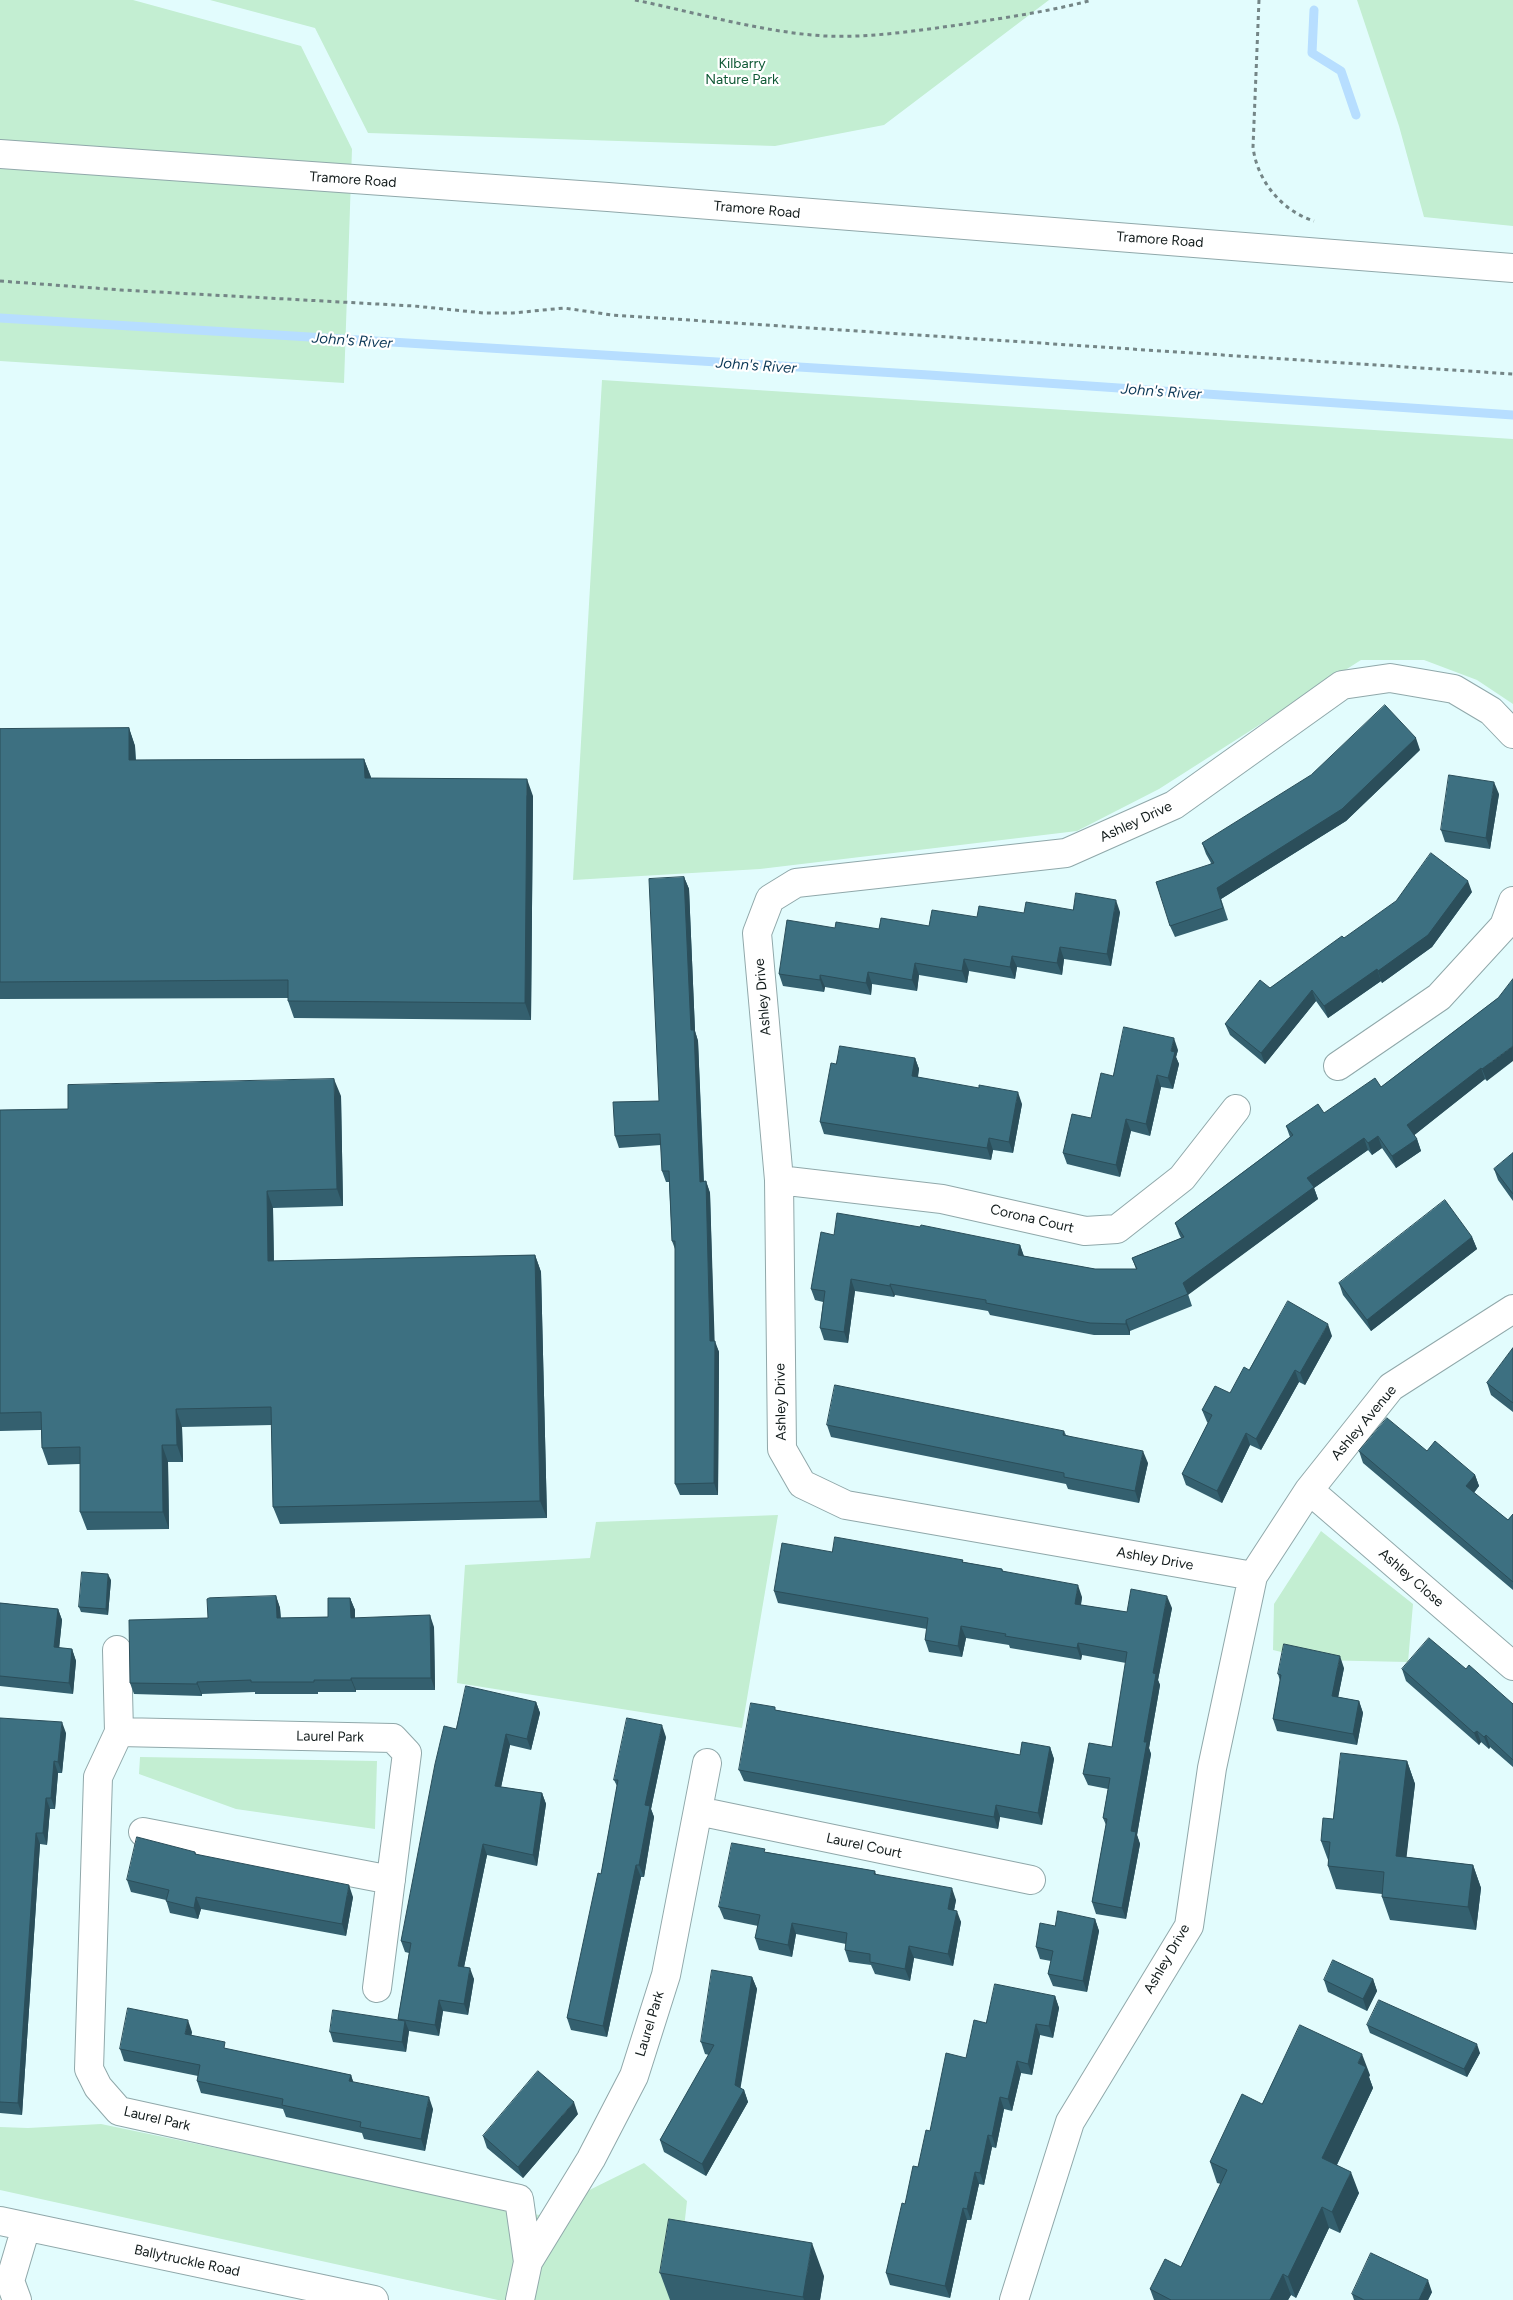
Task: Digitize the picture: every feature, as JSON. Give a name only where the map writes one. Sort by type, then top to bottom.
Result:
[{"type":"street","name":"Tramore Road","points":[[0,154],[599,197],[1513,268]]},
{"type":"street","name":"Ashley Drive","points":[[1014,2300],[1070,2122],[1189,1926],[1212,1768],[1253,1576],[846,1505],[802,1484],[782,1449],[778,1180],[757,933],[770,899],[796,883],[1066,853],[1174,805],[1342,685],[1390,678],[1454,689],[1491,711],[1513,734]]},
{"type":"street","points":[[1338,1066],[1439,997],[1504,926],[1513,901]]},
{"type":"street","name":"Corona Court","points":[[778,1180],[942,1199],[1085,1231],[1117,1229],[1182,1178],[1236,1109]]},
{"type":"street","name":"Ashley Avenue","points":[[1253,1576],[1309,1490],[1391,1387],[1513,1309]]},
{"type":"street","name":"Ashley Close","points":[[1309,1490],[1513,1666]]},
{"type":"street","name":"Laurel Park","points":[[117,1650],[119,1732],[98,1777],[89,2069],[98,2087],[119,2111],[519,2199],[528,2262]]},
{"type":"street","name":"Laurel Park","points":[[119,1732],[393,1738],[407,1753],[377,1988]]},
{"type":"street","name":"Laurel Park","points":[[520,2300],[528,2262],[591,2159],[634,2076],[666,1975],[707,1762]]},
{"type":"street","name":"Laurel Court","points":[[698,1811],[1031,1880]]},
{"type":"street","points":[[143,1832],[391,1880]]},
{"type":"street","points":[[13,2224],[10,2281],[17,2300]]},
{"type":"street","name":"Ballytruckle Road","points":[[13,2224],[374,2300]]},
{"type":"path","points":[[635,0],[779,30],[826,36],[855,36],[991,20],[1092,0]]},
{"type":"path","points":[[1259,0],[1253,147],[1255,160],[1264,180],[1280,200],[1295,213],[1314,221]]},
{"type":"path","points":[[0,281],[121,290],[414,306],[484,314],[564,308],[612,315],[1513,374]]},
{"type":"green space","points":[[0,0],[133,0],[301,46],[352,149],[344,383],[0,361]]},
{"type":"green space","name":"Kilbarry Nature Park","points":[[210,0],[1049,0],[884,125],[775,146],[368,133],[315,28]]},
{"type":"green space","points":[[1357,0],[1513,0],[1513,226],[1424,217],[1399,126]]},
{"type":"green space","points":[[602,380],[1513,439],[1513,704],[1477,680],[1424,660],[1361,660],[1159,789],[1077,831],[760,869],[573,880]]},
{"type":"green space","points":[[778,1515],[742,1728],[457,1683],[465,1565],[590,1558],[596,1522]]},
{"type":"green space","points":[[1321,1531],[1413,1604],[1408,1662],[1315,1660],[1273,1650],[1274,1604]]},
{"type":"green space","points":[[140,1757],[377,1761],[375,1829],[236,1809],[139,1774]]},
{"type":"green space","points":[[101,2124],[539,2215],[644,2163],[687,2201],[676,2300],[498,2300],[0,2190],[0,2127],[28,2128]]},
{"type":"building","points":[[1385,705],[1416,738],[1342,809],[1217,888],[1223,908],[1170,926],[1156,882],[1214,863],[1202,843],[1311,775]]},
{"type":"building","points":[[129,728],[129,760],[364,759],[365,778],[527,779],[525,1003],[288,1001],[288,980],[0,982],[0,729]]},
{"type":"building","points":[[1449,775],[1494,782],[1486,838],[1441,830]]},
{"type":"building","points":[[1431,853],[1468,881],[1428,935],[1378,971],[1377,969],[1324,1006],[1312,990],[1261,1053],[1225,1024],[1260,980],[1270,988],[1342,936],[1344,938],[1396,901]]},
{"type":"building","points":[[684,877],[691,1030],[694,1030],[700,1182],[706,1181],[710,1341],[715,1341],[714,1483],[675,1484],[675,1241],[672,1241],[669,1171],[662,1171],[660,1134],[615,1136],[613,1102],[659,1101],[649,879]]},
{"type":"building","points":[[1076,893],[1116,900],[1107,954],[1060,947],[1057,963],[1012,956],[1010,967],[964,959],[962,971],[915,963],[912,980],[868,972],[866,983],[820,975],[820,980],[779,974],[787,920],[835,928],[836,922],[879,929],[881,918],[929,926],[932,910],[977,917],[979,906],[1024,913],[1026,902],[1073,910]]},
{"type":"building","points":[[1513,979],[1513,1046],[1407,1125],[1417,1139],[1392,1156],[1378,1136],[1368,1143],[1364,1138],[1307,1178],[1314,1187],[1183,1283],[1188,1294],[1126,1320],[1126,1324],[1090,1323],[986,1303],[986,1300],[851,1279],[844,1332],[820,1328],[825,1291],[811,1289],[821,1232],[834,1235],[837,1213],[920,1227],[921,1225],[1020,1245],[1018,1255],[1095,1269],[1137,1269],[1132,1258],[1184,1237],[1175,1223],[1293,1135],[1286,1126],[1318,1104],[1324,1113],[1375,1078],[1381,1087],[1498,998]]},
{"type":"building","points":[[1124,1027],[1174,1038],[1171,1051],[1175,1052],[1168,1078],[1157,1075],[1146,1124],[1126,1119],[1116,1165],[1063,1153],[1072,1114],[1091,1118],[1101,1073],[1113,1076]]},
{"type":"building","points":[[840,1046],[915,1058],[912,1076],[979,1088],[979,1085],[1018,1092],[1009,1142],[989,1138],[987,1148],[820,1122],[831,1063],[836,1064]]},
{"type":"building","points":[[334,1079],[337,1189],[267,1191],[268,1261],[535,1255],[540,1501],[273,1507],[271,1407],[176,1409],[177,1445],[162,1445],[163,1512],[80,1512],[80,1447],[42,1448],[41,1412],[0,1413],[0,1110],[68,1109],[68,1085]]},
{"type":"building","points":[[1513,1153],[1513,1194],[1494,1169]]},
{"type":"building","points":[[1445,1200],[1472,1237],[1367,1320],[1339,1283]]},
{"type":"building","points":[[1288,1301],[1328,1324],[1300,1373],[1295,1370],[1256,1439],[1246,1433],[1217,1491],[1182,1474],[1212,1415],[1202,1410],[1215,1386],[1230,1393],[1244,1367],[1249,1370]]},
{"type":"building","points":[[1513,1348],[1513,1403],[1487,1383]]},
{"type":"building","points":[[835,1385],[1064,1431],[1063,1435],[1143,1451],[1135,1491],[1064,1477],[1064,1473],[827,1425]]},
{"type":"building","points":[[1387,1418],[1427,1451],[1435,1441],[1475,1475],[1466,1486],[1508,1520],[1513,1514],[1513,1582],[1359,1451]]},
{"type":"building","points":[[835,1537],[963,1560],[962,1562],[1002,1569],[1002,1571],[1078,1585],[1075,1604],[1127,1612],[1131,1589],[1167,1596],[1153,1673],[1156,1674],[1144,1742],[1147,1742],[1131,1831],[1136,1832],[1122,1908],[1092,1902],[1107,1819],[1103,1818],[1110,1778],[1083,1774],[1089,1743],[1112,1747],[1127,1652],[1078,1643],[1077,1648],[1005,1636],[1006,1634],[961,1626],[958,1646],[925,1640],[928,1618],[774,1591],[782,1543],[832,1552]]},
{"type":"building","points":[[82,1572],[108,1574],[106,1609],[79,1607]]},
{"type":"building","points":[[276,1596],[277,1618],[328,1617],[328,1598],[350,1598],[351,1618],[430,1615],[431,1678],[351,1678],[351,1680],[314,1680],[314,1682],[251,1682],[251,1680],[197,1682],[197,1684],[130,1683],[129,1620],[208,1618],[207,1599],[209,1598]]},
{"type":"building","points":[[0,1603],[58,1609],[54,1647],[72,1649],[69,1683],[0,1676]]},
{"type":"building","points":[[1429,1638],[1466,1669],[1469,1665],[1513,1704],[1513,1760],[1486,1735],[1484,1737],[1477,1731],[1474,1733],[1402,1669]]},
{"type":"building","points":[[1284,1644],[1340,1656],[1332,1696],[1359,1701],[1353,1734],[1273,1719],[1281,1675],[1278,1674]]},
{"type":"building","points":[[466,1686],[536,1702],[527,1739],[506,1734],[495,1786],[542,1793],[533,1855],[483,1844],[458,1966],[470,1968],[464,2004],[439,2000],[435,2025],[398,2019],[411,1943],[401,1941],[444,1726],[456,1729]]},
{"type":"building","points":[[751,1703],[775,1707],[775,1710],[1020,1755],[1022,1742],[1050,1747],[1038,1813],[996,1805],[994,1817],[739,1770]]},
{"type":"building","points":[[0,1718],[62,1722],[58,1762],[54,1761],[51,1798],[46,1798],[43,1833],[36,1833],[18,2103],[0,2102]]},
{"type":"building","points":[[627,1718],[662,1725],[645,1805],[650,1806],[639,1865],[636,1865],[603,2026],[567,2018],[598,1873],[601,1874],[618,1780],[614,1780]]},
{"type":"building","points":[[1341,1753],[1407,1761],[1396,1856],[1473,1865],[1468,1907],[1382,1897],[1384,1872],[1328,1866],[1330,1842],[1321,1841],[1323,1818],[1333,1819]]},
{"type":"building","points":[[137,1837],[195,1852],[195,1854],[349,1885],[342,1924],[196,1897],[194,1908],[166,1901],[169,1890],[127,1880]]},
{"type":"building","points":[[732,1843],[765,1849],[764,1852],[875,1871],[874,1874],[952,1888],[948,1909],[957,1911],[948,1954],[909,1946],[905,1969],[870,1962],[870,1954],[845,1950],[847,1933],[792,1923],[788,1945],[755,1938],[760,1915],[719,1907]]},
{"type":"building","points":[[1058,1911],[1095,1919],[1083,1981],[1048,1974],[1053,1951],[1036,1947],[1040,1923],[1055,1926]]},
{"type":"building","points":[[1333,1960],[1373,1979],[1363,1999],[1324,1980]]},
{"type":"building","points":[[712,1970],[752,1977],[735,2085],[744,2090],[702,2164],[660,2140],[714,2045],[701,2042]]},
{"type":"building","points":[[995,1984],[1055,1996],[1049,2026],[1036,2024],[1028,2064],[1017,2061],[1008,2099],[1000,2097],[992,2136],[988,2135],[980,2173],[975,2172],[967,2209],[963,2208],[945,2286],[886,2273],[902,2203],[905,2204],[913,2166],[918,2167],[926,2130],[930,2131],[946,2053],[966,2058],[974,2020],[986,2023]]},
{"type":"building","points":[[1379,2000],[1477,2044],[1464,2069],[1367,2025]]},
{"type":"building","points":[[128,2008],[188,2020],[185,2034],[225,2042],[224,2048],[351,2075],[349,2081],[429,2097],[421,2139],[360,2127],[361,2122],[282,2105],[283,2099],[197,2081],[200,2065],[120,2049]]},
{"type":"building","points":[[333,2010],[405,2021],[402,2042],[330,2032]]},
{"type":"building","points":[[1300,2025],[1362,2054],[1358,2063],[1366,2067],[1322,2158],[1351,2172],[1332,2212],[1322,2207],[1288,2277],[1283,2274],[1270,2300],[1171,2300],[1150,2289],[1165,2259],[1181,2267],[1227,2170],[1210,2162],[1242,2094],[1262,2104]]},
{"type":"building","points":[[538,2071],[574,2102],[518,2167],[483,2136]]},
{"type":"building","points":[[669,2219],[812,2243],[803,2297],[660,2273]]},
{"type":"building","points":[[1371,2253],[1428,2280],[1419,2300],[1364,2300],[1352,2294]]},
{"type":"waterway","points":[[1314,10],[1312,53],[1341,71],[1356,115]]},
{"type":"waterway","name":"John's River","points":[[0,318],[929,375],[1513,415]]}]
